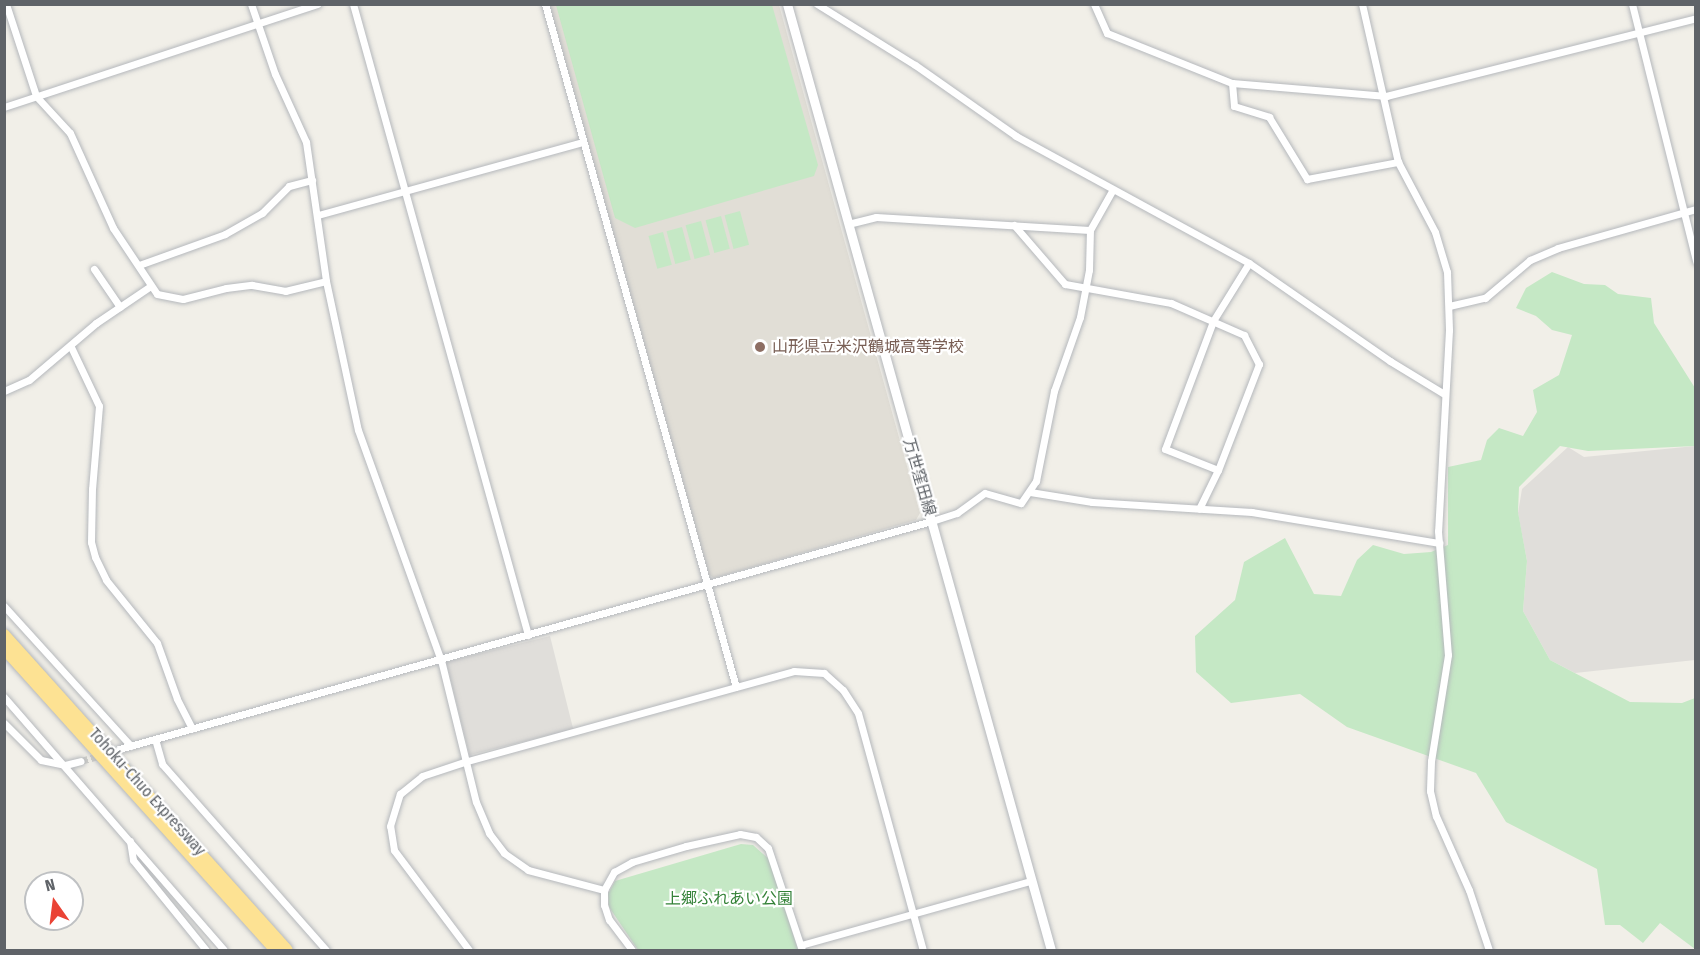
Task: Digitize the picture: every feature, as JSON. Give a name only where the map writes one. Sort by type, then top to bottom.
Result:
[{"type":"highway","name":"Tohoku-Chuo Expressway","points":[[4,635],[287,951]]},
{"type":"highway","name":"Tohoku-Chuo Expressway","points":[[4,648],[276,951]]},
{"type":"main road","name":"万世窪田線","points":[[787,4],[1051,951]]},
{"type":"street","points":[[6,4],[36,96],[70,132],[113,228],[139,266],[149,287],[171,300],[226,288],[252,285],[285,291],[326,281]]},
{"type":"street","points":[[251,4],[257,24],[306,142],[326,281],[358,430],[441,660],[464,762],[489,833],[504,854],[528,870],[604,890]]},
{"type":"street","points":[[4,107],[317,4]]},
{"type":"street","points":[[353,4],[528,635]]},
{"type":"street","points":[[545,4],[736,687]]},
{"type":"street","points":[[817,4],[915,65],[1016,136],[1112,191],[1249,263],[1444,394]]},
{"type":"street","points":[[1094,4],[1107,33],[1232,83],[1386,96],[1695,18]]},
{"type":"street","points":[[1362,4],[1386,96],[1398,162],[1434,232],[1447,272],[1449,306],[1439,543],[1448,655],[1430,791],[1436,816],[1469,890],[1489,951]]},
{"type":"street","points":[[1632,4],[1695,261]]},
{"type":"street","points":[[1232,83],[1234,106],[1269,117],[1307,178],[1398,162]]},
{"type":"street","points":[[318,215],[583,142]]},
{"type":"street","points":[[139,266],[225,234],[262,213],[289,186],[312,180]]},
{"type":"street","points":[[119,749],[932,521],[957,513],[985,494],[1021,503],[1030,492],[1042,457],[1054,391],[1063,375],[1086,286],[1090,230],[1112,191]]},
{"type":"street","points":[[1449,306],[1485,298],[1530,260],[1558,248],[1695,209]]},
{"type":"street","points":[[848,224],[876,217],[1090,230]]},
{"type":"street","points":[[1014,225],[1065,284],[1171,303],[1244,335],[1259,364],[1218,470],[1199,509]]},
{"type":"street","points":[[1218,470],[1164,449],[1213,321],[1249,263]]},
{"type":"street","points":[[94,269],[120,307]]},
{"type":"street","points":[[4,391],[29,380],[120,307],[149,287]]},
{"type":"street","points":[[71,347],[99,406],[92,549],[106,580],[157,643],[177,699],[192,728]]},
{"type":"street","points":[[1030,492],[1092,502],[1252,512],[1439,543]]},
{"type":"street","points":[[4,606],[131,746]]},
{"type":"street","points":[[469,951],[393,850],[390,826],[400,794],[422,776],[464,762],[794,671],[824,674],[843,690],[858,713],[922,951]]},
{"type":"street","points":[[4,697],[224,951]]},
{"type":"street","points":[[4,723],[41,760],[65,765],[81,761]]},
{"type":"street","points":[[155,739],[162,764],[326,951]]},
{"type":"street","points":[[632,951],[609,920],[604,890],[614,872],[632,862],[740,834],[756,837],[768,848],[802,948],[1030,881]]},
{"type":"street","points":[[129,839],[133,860],[206,951]]},
{"type":"shaded area","name":"山形県立米沢鶴城高等学校","points":[[549,5],[779,5],[920,513],[916,520],[714,578],[708,574]]},
{"type":"shaded area","points":[[1695,446],[1695,660],[1575,673],[1550,660],[1523,611],[1527,561],[1518,513],[1522,489],[1568,447],[1584,457]]},
{"type":"shaded area","points":[[550,636],[573,729],[469,755],[446,662]]},
{"type":"green space","points":[[556,5],[772,5],[818,165],[814,176],[635,228],[615,218]]},
{"type":"green space","points":[[740,211],[749,245],[734,249],[725,215]]},
{"type":"green space","points":[[721,216],[730,249],[714,253],[706,220]]},
{"type":"green space","points":[[701,221],[710,255],[695,259],[686,225]]},
{"type":"green space","points":[[682,227],[691,260],[675,264],[667,231]]},
{"type":"green space","points":[[663,232],[672,265],[657,269],[649,236]]},
{"type":"green space","points":[[1552,272],[1584,284],[1605,285],[1618,294],[1651,298],[1654,323],[1695,388],[1695,446],[1588,451],[1560,446],[1519,487],[1518,512],[1527,561],[1523,611],[1550,660],[1630,702],[1682,703],[1695,698],[1695,949],[1660,923],[1643,943],[1620,925],[1605,925],[1597,869],[1506,822],[1476,773],[1347,727],[1300,694],[1231,703],[1196,672],[1195,636],[1235,600],[1244,562],[1285,538],[1314,594],[1341,596],[1357,560],[1373,545],[1404,554],[1431,552],[1448,545],[1448,467],[1481,460],[1487,440],[1499,428],[1523,436],[1537,412],[1533,390],[1559,375],[1572,335],[1552,330],[1536,316],[1516,308],[1526,288]]},
{"type":"green space","name":"上郷ふれあい公園","points":[[741,844],[753,845],[769,859],[798,950],[638,950],[609,907],[608,894],[615,881]]},
{"type":"tunnel","points":[[81,761],[102,755]]},
{"type":"place","name":"山形県立米沢鶴城高等学校","points":[[760,347]]}]
